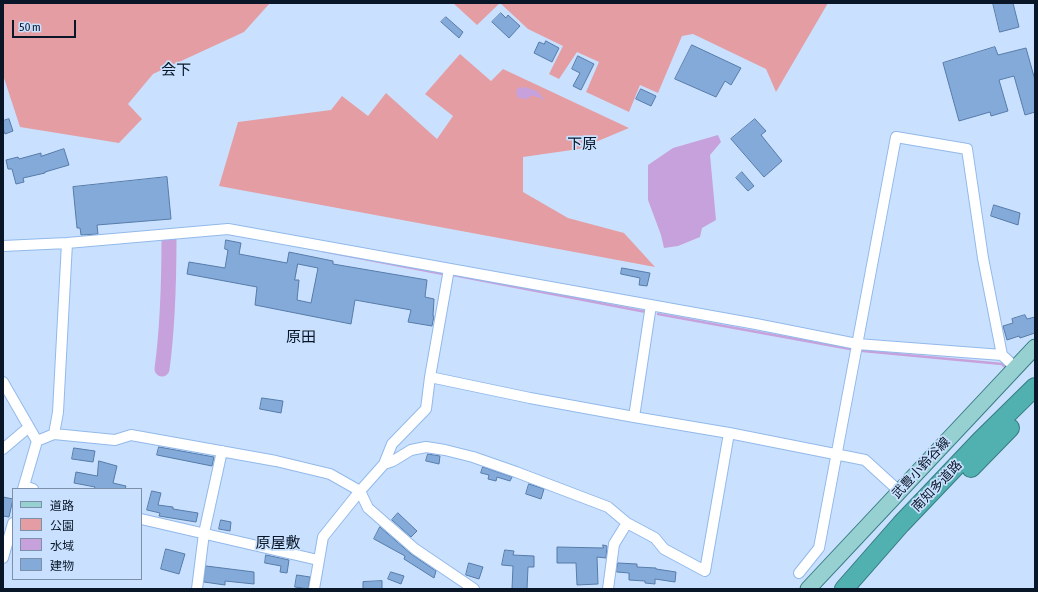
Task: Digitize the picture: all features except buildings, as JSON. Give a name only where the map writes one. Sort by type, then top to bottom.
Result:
[{"type":"highway","name":"南知多道路","points":[[844,589],[901,524],[981,440],[1035,387]]},
{"type":"highway","name":"南知多道路","points":[[860,589],[951,488],[1035,403]]},
{"type":"main road","name":"武豊小鈴谷線","points":[[808,589],[1035,347]]},
{"type":"street","points":[[799,573],[820,548],[836,454],[896,137],[967,149],[983,258],[1002,355],[1016,368]]},
{"type":"street","points":[[3,246],[67,244],[228,229],[651,305],[857,344],[1002,355]]},
{"type":"street","points":[[54,434],[58,412],[67,244]]},
{"type":"street","points":[[314,589],[323,537],[384,464],[392,444],[426,409],[430,377],[449,269]]},
{"type":"street","points":[[634,417],[651,305]]},
{"type":"street","points":[[430,377],[530,398],[729,433],[864,460],[899,491]]},
{"type":"street","points":[[3,382],[37,441],[27,488]]},
{"type":"street","points":[[3,449],[29,428]]},
{"type":"street","points":[[384,464],[393,461],[410,450],[426,447],[473,456],[608,507],[627,523],[655,538],[664,549],[706,571],[729,433]]},
{"type":"street","points":[[37,441],[54,434],[115,440],[131,435],[276,461],[330,474],[360,491],[368,508],[415,549],[474,589]]},
{"type":"street","points":[[197,589],[204,534],[222,451]]},
{"type":"street","points":[[142,519],[318,560]]},
{"type":"street","points":[[608,589],[614,544],[627,523]]},
{"type":"street","points":[[3,558],[12,527]]},
{"type":"green space","points":[[3,3],[270,3],[244,32],[153,74],[128,104],[142,119],[119,143],[20,127],[3,75]]},
{"type":"green space","points":[[453,3],[500,3],[477,25]]},
{"type":"green space","points":[[500,3],[828,3],[776,92],[766,69],[693,34],[682,36],[658,93],[640,85],[629,112],[586,92],[599,62],[577,52],[559,79],[549,74],[563,46],[528,29]]},
{"type":"green space","points":[[460,54],[491,81],[503,69],[629,128],[579,149],[523,157],[523,192],[568,218],[624,233],[655,267],[219,186],[238,122],[331,110],[342,96],[368,116],[386,93],[437,139],[453,116],[425,94]]},
{"type":"water","points":[[525,87],[537,91],[545,100],[532,96],[528,99],[518,98],[516,92],[518,88]]},
{"type":"water","points":[[718,135],[721,142],[710,155],[716,220],[702,228],[700,237],[678,246],[664,248],[661,235],[648,200],[648,165],[673,148]]},
{"type":"waterway","points":[[162,369],[168,303],[169,237]]},
{"type":"waterway","points":[[323,251],[443,274]]},
{"type":"waterway","points":[[453,275],[646,312]]},
{"type":"waterway","points":[[658,314],[850,349]]},
{"type":"waterway","points":[[863,351],[1002,364],[1006,368]]},
{"type":"district","name":"会下","points":[[176,70]]},
{"type":"district","name":"下原","points":[[582,144]]},
{"type":"district","name":"原田","points":[[301,337]]},
{"type":"district","name":"原屋敷","points":[[278,543]]}]
